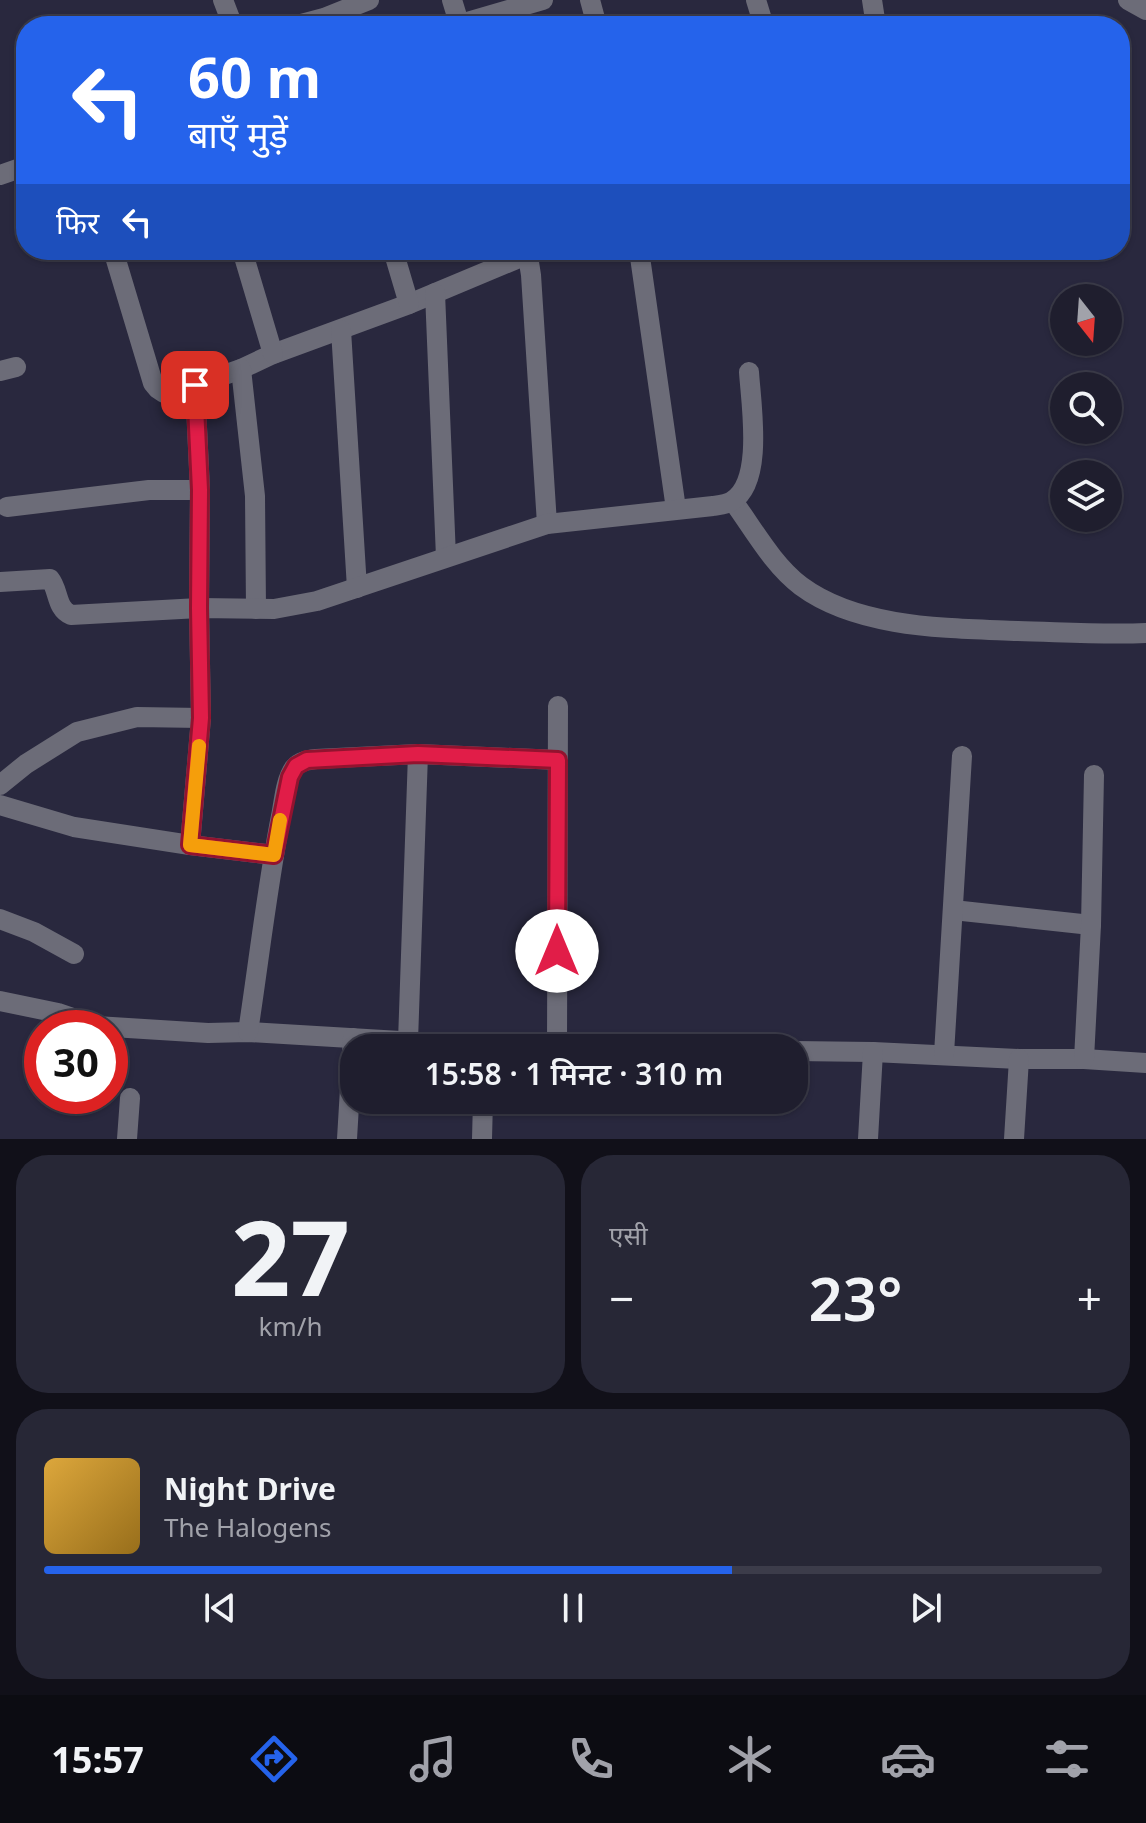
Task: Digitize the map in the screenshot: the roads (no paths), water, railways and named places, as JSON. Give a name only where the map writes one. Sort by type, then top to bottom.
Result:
[{"type":"street","points":[[338,16],[369,0]]},
{"type":"street","points":[[484,16],[515,4],[543,0]]},
{"type":"street","points":[[1128,0],[1146,10]]},
{"type":"street","points":[[116,260],[153,383],[164,393],[179,391],[241,369],[273,354],[409,304],[510,260]]},
{"type":"street","points":[[245,260],[273,354]]},
{"type":"street","points":[[396,260],[409,304]]},
{"type":"street","points":[[531,260],[547,524]]},
{"type":"street","points":[[640,260],[676,509]]},
{"type":"street","points":[[435,293],[446,557]]},
{"type":"street","points":[[341,330],[357,588]]},
{"type":"street","points":[[241,369],[255,496],[256,609]]},
{"type":"street","points":[[0,582],[50,579],[64,611],[71,615],[199,608],[274,609],[317,601],[547,524],[713,506],[733,501],[751,475],[754,455],[749,372]]},
{"type":"street","points":[[190,845],[201,718],[200,490],[195,385]]},
{"type":"street","points":[[7,507],[149,490],[200,490]]},
{"type":"street","points":[[733,501],[785,571],[800,585],[817,596],[868,617],[902,624],[979,629],[1146,633]]},
{"type":"street","points":[[557,1034],[558,706]]},
{"type":"street","points":[[0,785],[26,764],[77,732],[137,717],[201,718]]},
{"type":"street","points":[[248,1032],[274,855],[288,784],[293,770],[301,762],[418,754],[558,760]]},
{"type":"street","points":[[408,1034],[418,754]]},
{"type":"street","points":[[944,1054],[962,756]]},
{"type":"street","points":[[1084,1059],[1094,775]]},
{"type":"street","points":[[0,805],[74,827],[274,855]]},
{"type":"street","points":[[953,910],[1091,925]]},
{"type":"street","points":[[0,919],[34,932],[74,954]]},
{"type":"street","points":[[0,1001],[58,1013],[96,1026],[340,1037]]},
{"type":"street","points":[[808,1051],[1146,1063]]},
{"type":"street","points":[[868,1139],[873,1052]]},
{"type":"street","points":[[1014,1139],[1019,1059]]},
{"type":"street","points":[[127,1139],[130,1098]]},
{"type":"street","points":[[347,1139],[348,1114]]},
{"type":"street","points":[[482,1139],[483,1114]]}]
